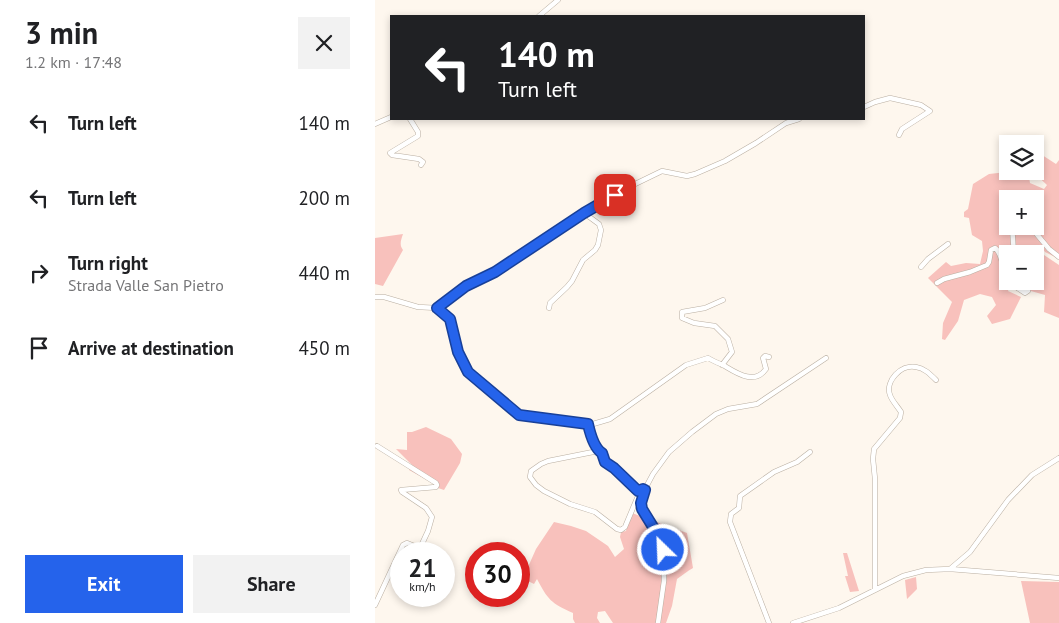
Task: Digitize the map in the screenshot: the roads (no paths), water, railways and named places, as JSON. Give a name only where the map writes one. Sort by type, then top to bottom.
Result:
[{"type":"street","points":[[540,15],[558,0]]},
{"type":"street","points":[[865,106],[890,98],[921,105],[930,111],[902,129],[899,135]]},
{"type":"street","points":[[375,124],[390,117]]},
{"type":"street","points":[[411,120],[418,132],[418,136],[390,153],[392,155],[419,159],[423,162],[421,165]]},
{"type":"street","points":[[437,308],[466,286],[502,268],[584,213],[631,186],[662,171],[687,176],[695,174],[725,161],[786,123],[796,120]]},
{"type":"street","points":[[549,308],[550,303],[572,281],[583,260],[598,245],[601,227],[598,222],[584,213]]},
{"type":"street","points":[[1037,235],[1049,250],[1059,257]]},
{"type":"street","points":[[921,267],[929,258],[948,244]]},
{"type":"street","points":[[937,283],[987,265],[991,250],[995,248],[999,252]]},
{"type":"street","points":[[375,297],[384,297],[417,307],[437,308],[450,319],[458,352],[468,372],[519,415],[593,424],[609,420],[686,366],[708,358],[740,375],[753,377],[764,372],[766,369],[763,358],[765,356],[769,357]]},
{"type":"street","points":[[722,365],[732,352],[728,339],[715,326],[694,323],[682,318],[682,312],[705,308],[723,300]]},
{"type":"street","points":[[658,623],[665,562],[661,542],[644,513],[641,503],[653,474],[669,452],[704,423],[728,409],[753,405],[762,401],[825,358]]},
{"type":"street","points":[[875,589],[875,480],[873,454],[874,449],[900,418],[901,412],[890,394],[889,388],[894,376],[909,366],[925,370],[936,380]]},
{"type":"street","points":[[588,424],[598,451],[602,453],[605,462],[614,468],[639,493],[625,527],[620,530],[595,512],[570,504],[544,491],[531,479],[531,471],[545,462],[598,451]]},
{"type":"street","points":[[377,446],[437,485],[437,487],[401,490],[426,508],[431,517],[423,542]]},
{"type":"street","points":[[769,623],[730,522],[731,514],[739,508],[740,496],[774,472],[797,462],[810,452]]},
{"type":"street","points":[[951,569],[970,552],[1009,500],[1033,475],[1059,458]]},
{"type":"street","points":[[638,491],[645,490]]},
{"type":"street","points":[[793,623],[839,608],[903,576],[926,570],[951,569],[1059,578]]},
{"type":"street","points":[[375,604],[390,575]]}]
